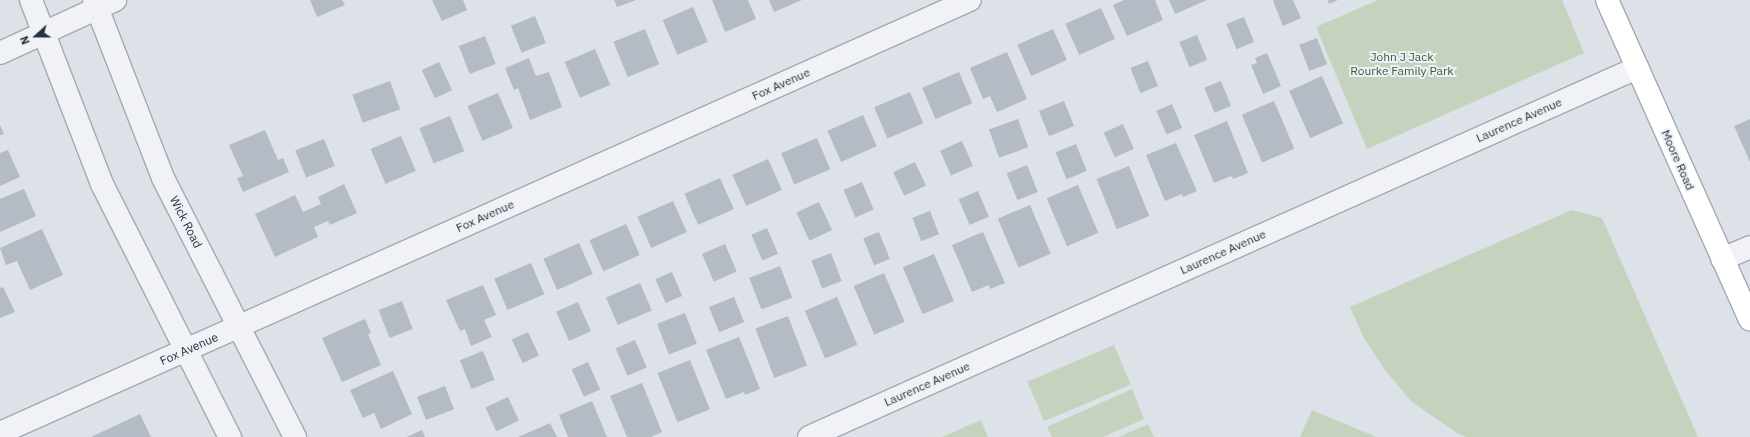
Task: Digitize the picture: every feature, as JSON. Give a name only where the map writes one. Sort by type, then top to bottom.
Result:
[{"type":"street","points":[[31,0],[102,184],[185,351],[230,437]]},
{"type":"street","name":"Fox Avenue","points":[[0,433],[970,0]]},
{"type":"street","name":"Moore Road","points":[[1607,0],[1750,320]]},
{"type":"street","points":[[0,53],[44,33],[102,3]]},
{"type":"street","name":"Wick Road","points":[[102,3],[163,178],[294,437]]},
{"type":"street","name":"Laurence Avenue","points":[[809,437],[1637,68]]},
{"type":"street","points":[[1722,259],[1750,247]]},
{"type":"green space","name":"John J Jack Rourke Family Park","points":[[1378,0],[1562,0],[1584,53],[1367,149],[1316,27]]},
{"type":"green space","points":[[1572,210],[1602,218],[1698,437],[1466,437],[1457,433],[1412,402],[1385,370],[1364,338],[1350,307]]},
{"type":"green space","points":[[1114,345],[1131,385],[1044,421],[1027,382]]},
{"type":"green space","points":[[1132,389],[1144,419],[1103,437],[1052,437],[1047,427]]},
{"type":"green space","points":[[1312,410],[1376,437],[1300,437]]},
{"type":"green space","points":[[981,420],[988,437],[942,437]]},
{"type":"green space","points":[[1148,424],[1154,437],[1119,437]]},
{"type":"building","points":[[310,0],[342,0],[345,5],[317,17]]},
{"type":"building","points":[[432,0],[463,0],[467,10],[442,21]]},
{"type":"building","points":[[614,0],[636,0],[617,7]]},
{"type":"building","points":[[712,0],[748,0],[756,19],[725,32]]},
{"type":"building","points":[[769,0],[802,0],[774,12]]},
{"type":"building","points":[[1124,0],[1155,0],[1163,20],[1127,36],[1113,5]]},
{"type":"building","points":[[1169,0],[1207,0],[1175,14]]},
{"type":"building","points":[[1293,0],[1301,18],[1283,26],[1273,1]]},
{"type":"building","points":[[1328,0],[1338,0],[1329,4]]},
{"type":"building","points":[[693,7],[708,42],[677,55],[663,20]]},
{"type":"building","points":[[1101,8],[1115,39],[1079,55],[1065,24]]},
{"type":"building","points":[[535,16],[546,43],[522,53],[511,26]]},
{"type":"building","points":[[1244,17],[1254,42],[1236,49],[1226,24]]},
{"type":"building","points":[[645,29],[659,64],[628,77],[613,42]]},
{"type":"building","points":[[1053,29],[1067,60],[1031,76],[1017,45]]},
{"type":"building","points":[[1197,35],[1207,60],[1189,67],[1179,42]]},
{"type":"building","points":[[485,36],[496,64],[470,74],[459,46]]},
{"type":"building","points":[[1317,38],[1327,64],[1309,71],[1299,45]]},
{"type":"building","points":[[595,49],[610,85],[580,98],[565,62]]},
{"type":"building","points":[[1007,52],[1027,99],[997,112],[990,96],[983,99],[970,68]]},
{"type":"building","points":[[1267,53],[1281,86],[1263,94],[1251,65],[1257,63],[1255,58]]},
{"type":"building","points":[[529,58],[536,76],[549,72],[562,107],[530,120],[518,88],[514,90],[505,68]]},
{"type":"building","points":[[1148,61],[1158,86],[1140,93],[1130,68]]},
{"type":"building","points":[[439,62],[452,90],[435,98],[422,70]]},
{"type":"building","points":[[959,72],[972,103],[935,119],[922,88]]},
{"type":"building","points":[[1322,76],[1343,124],[1310,138],[1289,91]]},
{"type":"building","points":[[390,81],[400,109],[363,123],[352,95]]},
{"type":"building","points":[[1221,81],[1231,106],[1214,113],[1204,88]]},
{"type":"building","points":[[910,92],[923,123],[887,139],[874,107]]},
{"type":"building","points":[[498,93],[513,128],[482,141],[468,106]]},
{"type":"building","points":[[1064,101],[1074,126],[1049,136],[1039,111]]},
{"type":"building","points":[[1274,101],[1294,149],[1262,163],[1242,115]]},
{"type":"building","points":[[1172,104],[1182,128],[1167,135],[1156,111]]},
{"type":"building","points":[[863,115],[877,146],[841,162],[827,131]]},
{"type":"building","points":[[450,116],[464,151],[434,164],[419,128]]},
{"type":"building","points":[[1018,119],[1028,147],[999,158],[989,130]]},
{"type":"building","points":[[1750,119],[1750,162],[1734,126]]},
{"type":"building","points":[[1227,121],[1248,173],[1233,179],[1231,176],[1214,183],[1194,135]]},
{"type":"building","points":[[1123,124],[1134,149],[1115,157],[1104,133]]},
{"type":"building","points":[[0,125],[4,134],[0,135]]},
{"type":"building","points":[[265,130],[278,160],[283,158],[289,172],[243,192],[237,178],[243,176],[229,145]]},
{"type":"building","points":[[401,136],[416,171],[385,184],[371,149]]},
{"type":"building","points":[[817,138],[830,169],[794,185],[781,153]]},
{"type":"building","points":[[324,139],[335,166],[306,178],[295,151]]},
{"type":"building","points":[[962,141],[973,166],[951,175],[940,151]]},
{"type":"building","points":[[1176,143],[1197,191],[1183,197],[1182,194],[1165,201],[1146,155]]},
{"type":"building","points":[[1076,144],[1087,171],[1066,179],[1056,152]]},
{"type":"building","points":[[8,150],[20,177],[0,186],[0,153]]},
{"type":"building","points":[[768,159],[782,190],[746,206],[732,175]]},
{"type":"building","points":[[915,162],[926,186],[904,196],[893,172]]},
{"type":"building","points":[[1027,165],[1038,192],[1017,200],[1007,173]]},
{"type":"building","points":[[1129,166],[1149,216],[1117,229],[1097,179]]},
{"type":"building","points":[[720,178],[734,209],[698,225],[684,194]]},
{"type":"building","points":[[862,182],[874,210],[855,217],[844,190]]},
{"type":"building","points":[[344,184],[357,213],[330,225],[328,221],[314,227],[318,237],[275,257],[255,214],[295,195],[303,212],[321,204],[318,197]]},
{"type":"building","points":[[1078,185],[1098,233],[1067,246],[1047,198]]},
{"type":"building","points":[[24,189],[36,216],[0,232],[0,199]]},
{"type":"building","points":[[978,191],[989,217],[970,225],[959,199]]},
{"type":"building","points":[[673,201],[687,232],[651,248],[637,217]]},
{"type":"building","points":[[819,202],[832,230],[809,241],[796,213]]},
{"type":"building","points":[[1030,205],[1051,254],[1018,267],[998,219]]},
{"type":"building","points":[[930,211],[939,234],[921,241],[912,218]]},
{"type":"building","points":[[626,224],[640,255],[603,271],[589,240]]},
{"type":"building","points":[[767,228],[778,254],[762,260],[751,235]]},
{"type":"building","points":[[42,229],[63,275],[30,290],[17,261],[6,265],[0,248]]},
{"type":"building","points":[[879,232],[890,259],[874,265],[863,238]]},
{"type":"building","points":[[983,232],[1005,283],[990,289],[989,285],[972,292],[952,245]]},
{"type":"building","points":[[579,243],[593,274],[557,290],[543,259]]},
{"type":"building","points":[[725,244],[737,272],[714,281],[702,254]]},
{"type":"building","points":[[831,253],[842,281],[822,289],[811,261]]},
{"type":"building","points":[[934,254],[954,301],[923,314],[903,267]]},
{"type":"building","points":[[531,263],[544,294],[507,310],[494,279]]},
{"type":"building","points":[[780,266],[792,298],[761,310],[749,278]]},
{"type":"building","points":[[672,272],[682,296],[666,303],[655,279]]},
{"type":"building","points":[[884,273],[905,322],[874,335],[854,286]]},
{"type":"building","points":[[640,283],[652,311],[618,325],[606,297]]},
{"type":"building","points":[[483,285],[496,315],[484,320],[492,337],[471,346],[465,329],[460,331],[446,300]]},
{"type":"building","points":[[3,287],[15,312],[0,318],[0,288]]},
{"type":"building","points":[[734,297],[744,322],[719,332],[709,307]]},
{"type":"building","points":[[837,297],[857,345],[825,359],[805,311]]},
{"type":"building","points":[[402,301],[413,329],[389,338],[379,310]]},
{"type":"building","points":[[578,302],[591,331],[569,341],[556,312]]},
{"type":"building","points":[[685,313],[697,344],[669,355],[657,324]]},
{"type":"building","points":[[788,316],[807,365],[774,378],[755,329]]},
{"type":"building","points":[[365,319],[371,333],[368,334],[381,365],[342,382],[322,338]]},
{"type":"building","points":[[528,332],[539,356],[523,363],[512,340]]},
{"type":"building","points":[[739,337],[760,389],[745,395],[744,392],[726,399],[706,350]]},
{"type":"building","points":[[635,340],[647,368],[627,376],[616,348]]},
{"type":"building","points":[[483,351],[495,380],[471,389],[460,360]]},
{"type":"building","points":[[690,360],[710,409],[677,422],[658,373]]},
{"type":"building","points":[[588,362],[600,389],[584,397],[572,369]]},
{"type":"building","points":[[393,371],[412,414],[381,429],[374,413],[363,418],[350,390]]},
{"type":"building","points":[[642,383],[662,432],[651,437],[627,437],[610,396]]},
{"type":"building","points":[[445,386],[454,409],[426,420],[417,397]]},
{"type":"building","points":[[508,397],[519,421],[496,431],[485,408]]},
{"type":"building","points":[[592,401],[607,437],[568,437],[559,415]]},
{"type":"building","points":[[140,414],[151,437],[91,437]]},
{"type":"building","points":[[550,423],[557,437],[518,437]]},
{"type":"building","points":[[422,430],[425,437],[407,437]]}]
